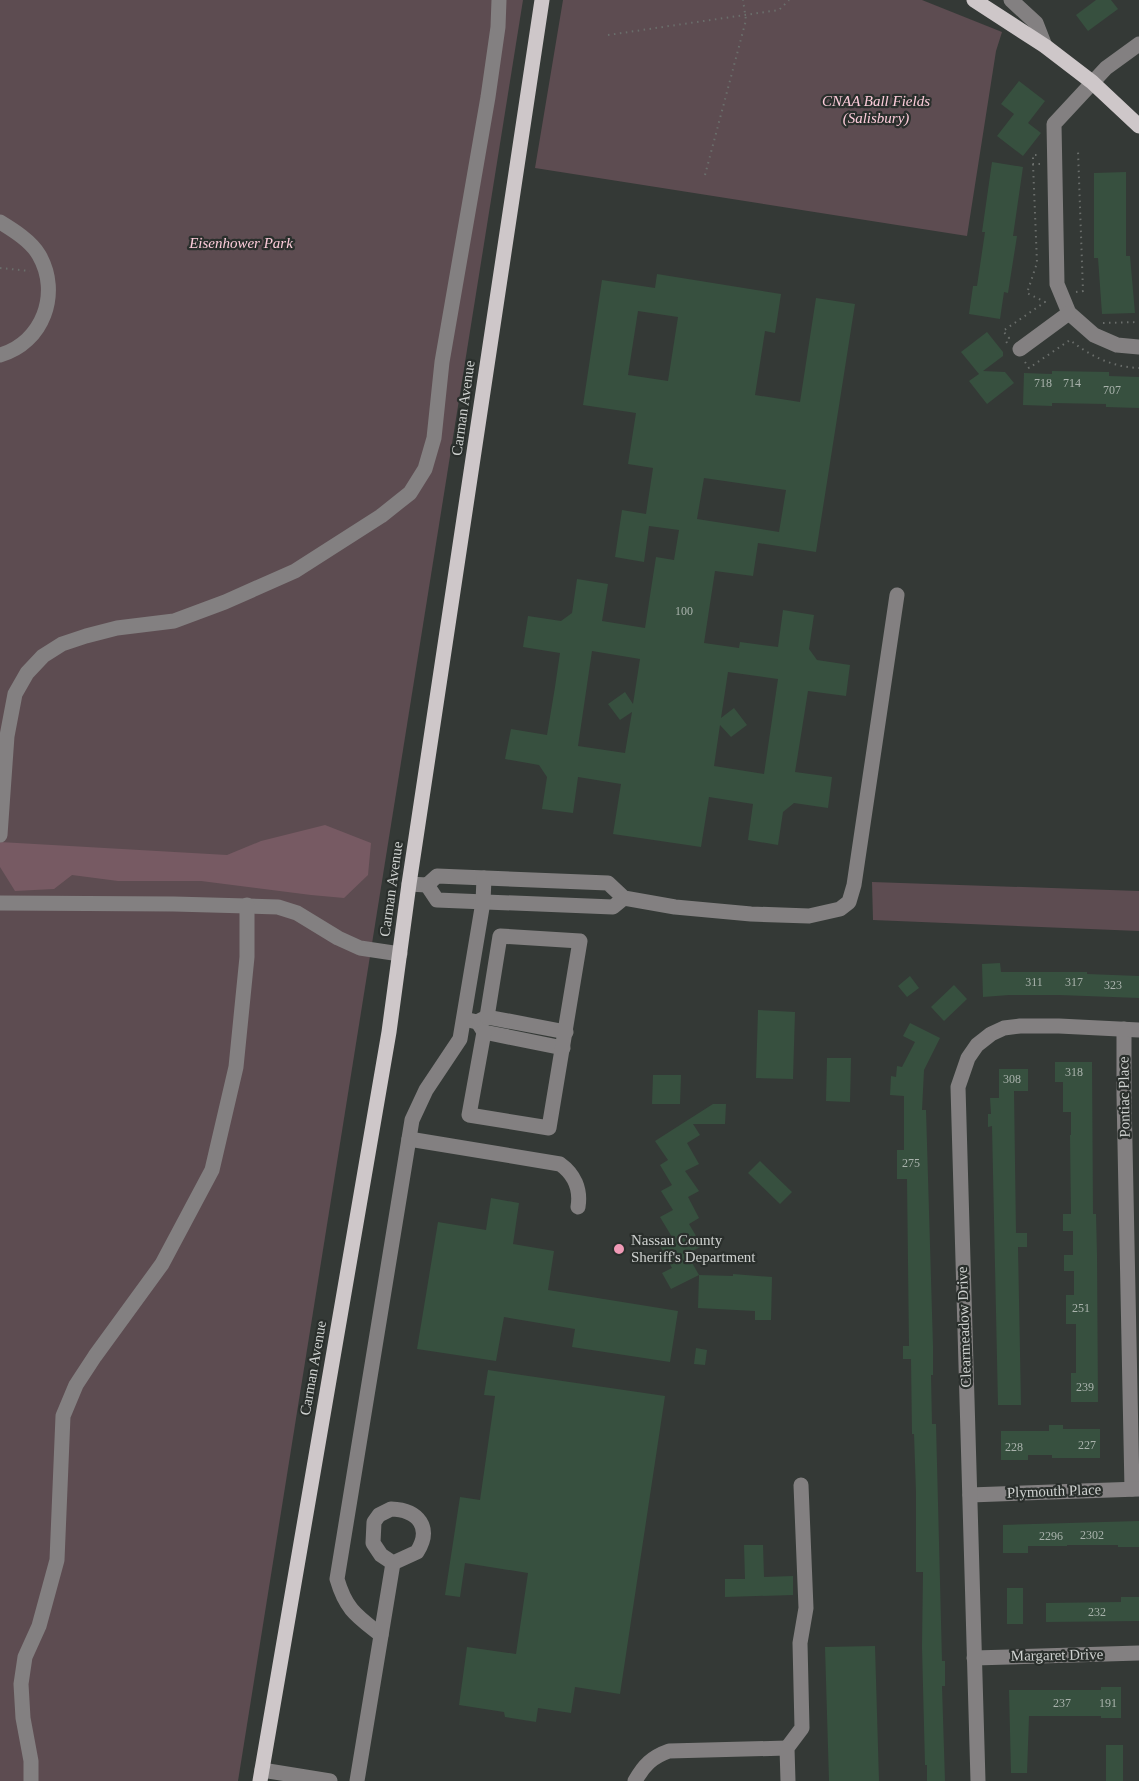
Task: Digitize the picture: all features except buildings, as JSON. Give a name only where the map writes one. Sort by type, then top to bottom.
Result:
[{"type":"main road","name":"Carman Avenue","points":[[261,1775],[389,1032],[409,884],[542,0]]},
{"type":"main road","points":[[974,0],[1045,46],[1092,82],[1139,126]]},
{"type":"street","points":[[0,835],[8,736],[15,694],[27,673],[43,656],[62,644],[86,636],[117,628],[174,621],[225,602],[295,571],[381,516],[410,493],[425,469],[434,438],[442,362],[488,97],[500,0]]},
{"type":"street","points":[[1011,0],[1036,23],[1045,46]]},
{"type":"street","points":[[1139,44],[1106,68],[1054,124],[1057,284],[1069,313],[1094,335],[1117,345],[1139,347]]},
{"type":"street","points":[[0,222],[14,230],[38,253],[49,295],[43,318],[31,339],[12,352],[0,355]]},
{"type":"street","points":[[1016,352],[1069,313]]},
{"type":"street","points":[[409,884],[427,885],[437,876],[608,883],[624,898],[675,907],[751,914],[809,916],[840,909],[849,902],[854,885],[897,595]]},
{"type":"street","points":[[381,1635],[351,1612],[337,1579],[412,1120],[426,1090],[460,1039],[478,1022],[500,936],[580,941],[549,1128],[469,1116],[478,1022],[484,878]]},
{"type":"street","points":[[427,885],[437,900],[613,907],[624,898]]},
{"type":"street","points":[[0,889],[28,903]]},
{"type":"street","points":[[0,903],[278,907],[297,913],[338,938],[360,948],[400,954]]},
{"type":"street","points":[[31,1781],[31,1761],[23,1718],[21,1684],[25,1657],[39,1626],[57,1560],[63,1416],[76,1385],[162,1264],[212,1170],[236,1067],[247,957],[247,905]]},
{"type":"street","points":[[478,1022],[566,1032]]},
{"type":"street","points":[[478,1022],[563,1048]]},
{"type":"street","name":"Clearmeadow Drive","points":[[978,1781],[958,1086],[968,1058],[976,1045],[1004,1028],[1059,1026],[1131,1030]]},
{"type":"street","name":"Pontiac Place","points":[[1131,1030],[1136,1489]]},
{"type":"street","points":[[409,1139],[560,1164],[574,1179],[580,1196],[578,1207]]},
{"type":"street","points":[[788,1781],[787,1748],[802,1728],[800,1644],[806,1608],[801,1485]]},
{"type":"street","name":"Plymouth Place","points":[[970,1496],[1033,1491],[1136,1489]]},
{"type":"street","points":[[357,1781],[393,1563]]},
{"type":"street","name":"Margaret Drive","points":[[974,1658],[1139,1653]]},
{"type":"street","points":[[635,1781],[645,1764],[669,1751],[787,1748]]},
{"type":"street","points":[[261,1775],[330,1781]]},
{"type":"path","points":[[705,175],[746,20],[743,0]]},
{"type":"path","points":[[608,35],[779,10],[789,0]]},
{"type":"path","points":[[1078,151],[1083,291],[1075,292],[1078,298]]},
{"type":"path","points":[[1033,164],[1037,263],[1027,293],[1045,302],[1003,331],[1009,338],[1006,341],[1029,368],[1070,340],[1097,358],[1112,364],[1139,368]]},
{"type":"path","points":[[0,268],[18,271],[44,269]]},
{"type":"path","points":[[1097,321],[1139,322]]},
{"type":"green space","name":"Eisenhower Park","points":[[0,0],[523,0],[238,1781],[0,1781]]},
{"type":"green space","name":"CNAA Ball Fields (Salisbury)","points":[[563,0],[922,0],[1002,32],[996,51],[967,236],[535,168]]},
{"type":"green space","points":[[872,882],[1139,891],[1139,931],[873,920]]},
{"type":"shaded area","points":[[325,825],[371,843],[368,875],[344,898],[201,881],[118,881],[72,875],[54,889],[15,891],[0,867],[0,842],[227,855],[261,841]]},
{"type":"place","name":"Nassau County Sheriff's Department","points":[[619,1249]]}]
